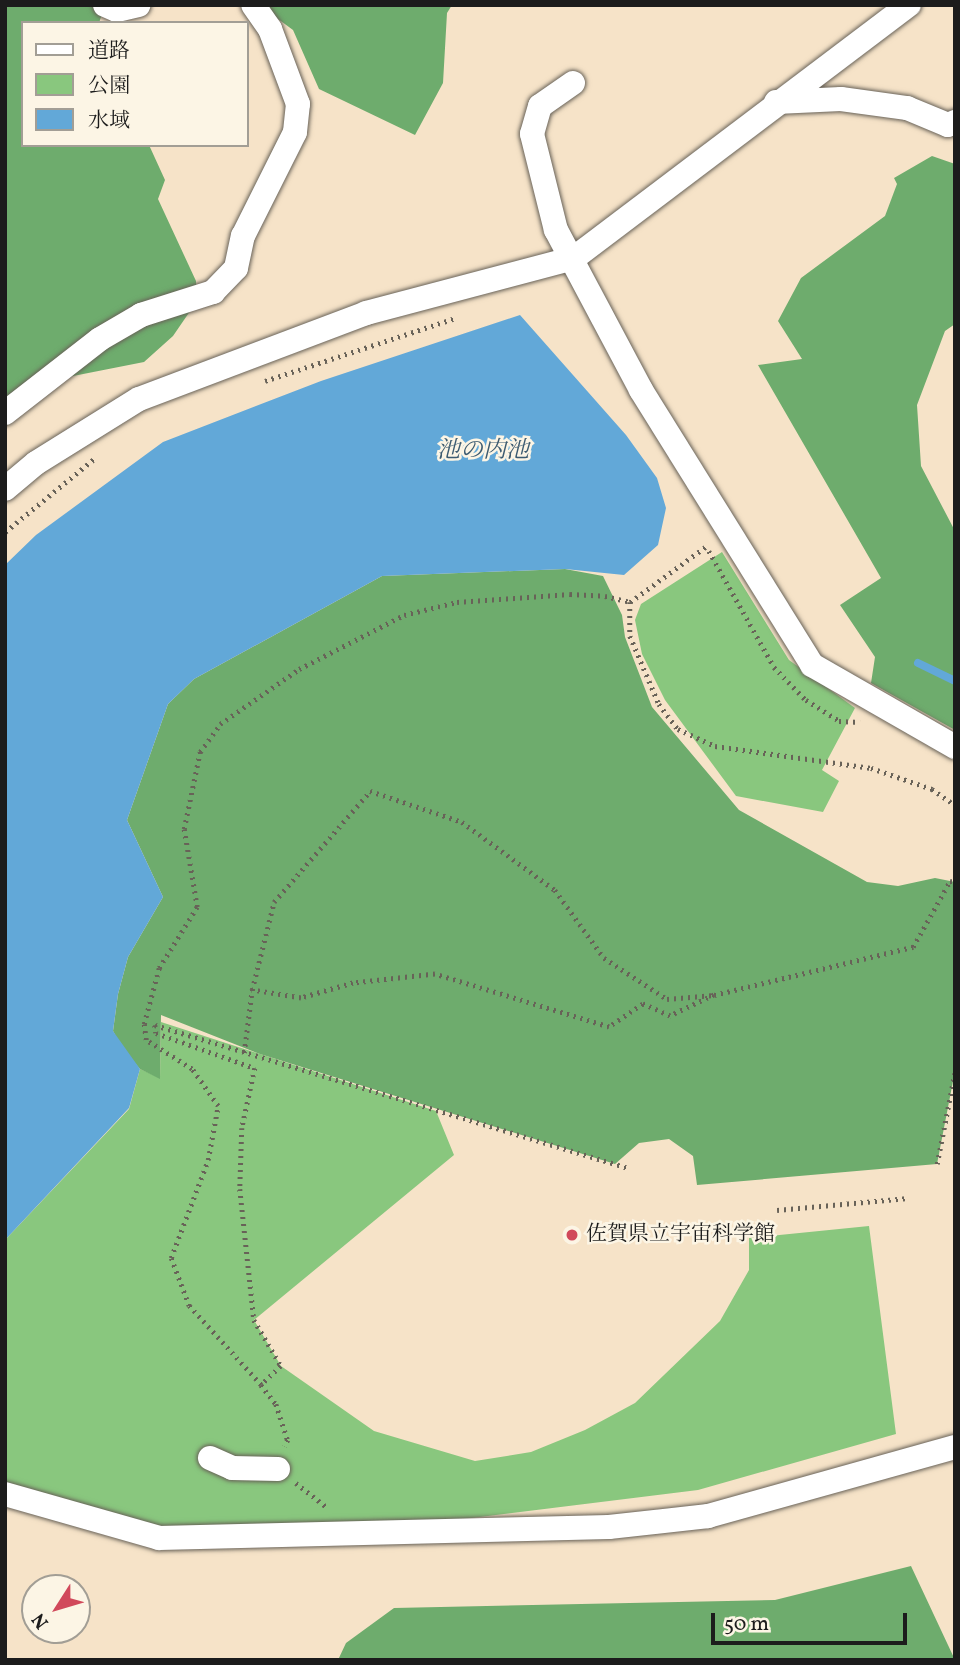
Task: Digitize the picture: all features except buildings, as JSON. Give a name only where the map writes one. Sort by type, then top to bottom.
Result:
[{"type":"street","points":[[106,5],[117,10],[138,5]]},
{"type":"street","points":[[5,413],[100,339],[141,315],[213,292],[236,268],[243,236],[295,132],[298,104],[270,29],[253,5]]},
{"type":"street","points":[[5,489],[36,463],[139,399],[366,313],[574,258],[895,10]]},
{"type":"street","points":[[573,82],[540,106],[532,134],[556,230],[574,258],[714,539],[812,665],[955,747]]},
{"type":"street","points":[[776,102],[841,99],[906,108],[948,125],[955,122]]},
{"type":"street","points":[[5,1494],[159,1538],[609,1527],[708,1516],[955,1447]]},
{"type":"street","points":[[210,1458],[232,1468],[278,1469]]},
{"type":"path","points":[[251,386],[470,313]]},
{"type":"path","points":[[5,531],[103,453]]},
{"type":"path","points":[[359,1532],[278,1469],[288,1440],[276,1404],[189,1306],[171,1258],[208,1160],[218,1107],[191,1069],[146,1040],[144,1024],[159,968],[197,907],[184,828],[200,752],[220,724],[299,669],[404,615],[457,602],[570,594],[629,602],[714,539],[774,667],[806,700],[839,721],[867,722]]},
{"type":"path","points":[[629,602],[630,636],[659,705],[678,729],[715,746],[871,768],[932,789],[955,805]]},
{"type":"path","points":[[244,1053],[252,990],[274,902],[370,791],[462,822],[555,891],[604,958],[667,999],[714,995],[913,947],[950,881],[955,881]]},
{"type":"path","points":[[252,990],[301,998],[353,983],[435,974],[609,1027],[643,1004],[670,1016],[714,995]]},
{"type":"path","points":[[261,1385],[281,1366],[254,1320],[240,1189],[242,1128],[255,1068],[156,1032],[155,1025],[629,1168]]},
{"type":"path","points":[[937,1164],[955,1071]]},
{"type":"path","points":[[777,1210],[908,1198]]},
{"type":"green space","points":[[5,5],[105,5],[100,21],[21,21],[21,147],[150,147],[165,180],[158,199],[196,281],[197,301],[173,336],[144,362],[68,377],[5,427]]},
{"type":"green space","points":[[259,5],[452,5],[447,13],[443,83],[415,135],[319,89],[293,30]]},
{"type":"green space","points":[[932,156],[955,164],[955,324],[945,331],[917,405],[921,466],[955,531],[955,730],[871,683],[875,657],[840,605],[881,578],[758,365],[802,359],[778,321],[801,278],[885,216],[897,184],[894,178]]},
{"type":"green space","points":[[722,552],[789,660],[855,708],[822,770],[839,781],[823,812],[736,796],[665,700],[642,654],[635,620],[641,604]]},
{"type":"green space","points":[[565,569],[603,576],[622,615],[625,637],[652,707],[739,810],[867,882],[898,886],[935,878],[955,882],[955,1071],[937,1164],[697,1185],[693,1156],[669,1139],[639,1143],[615,1164],[260,1054],[161,1015],[160,1079],[140,1069],[122,1048],[113,1031],[118,994],[128,957],[163,897],[127,820],[168,704],[194,679],[382,576]]},
{"type":"green space","points":[[161,1022],[436,1111],[454,1155],[254,1320],[281,1366],[374,1431],[475,1461],[531,1452],[585,1430],[635,1403],[720,1321],[749,1270],[749,1238],[869,1226],[896,1434],[698,1490],[359,1532],[161,1530],[5,1483],[5,1240],[129,1109],[140,1069],[160,1078]]},
{"type":"green space","points":[[911,1566],[955,1660],[338,1660],[346,1643],[394,1608],[775,1600]]},
{"type":"water","name":"池の内池","points":[[520,315],[626,435],[657,478],[666,508],[658,545],[624,575],[565,569],[382,576],[194,679],[168,704],[127,820],[163,897],[128,957],[118,994],[113,1031],[140,1069],[129,1108],[5,1240],[5,565],[36,535],[163,442],[321,381]]},
{"type":"waterway","points":[[918,663],[955,681]]},
{"type":"place","name":"佐賀県立宇宙科学館","points":[[572,1235]]}]
